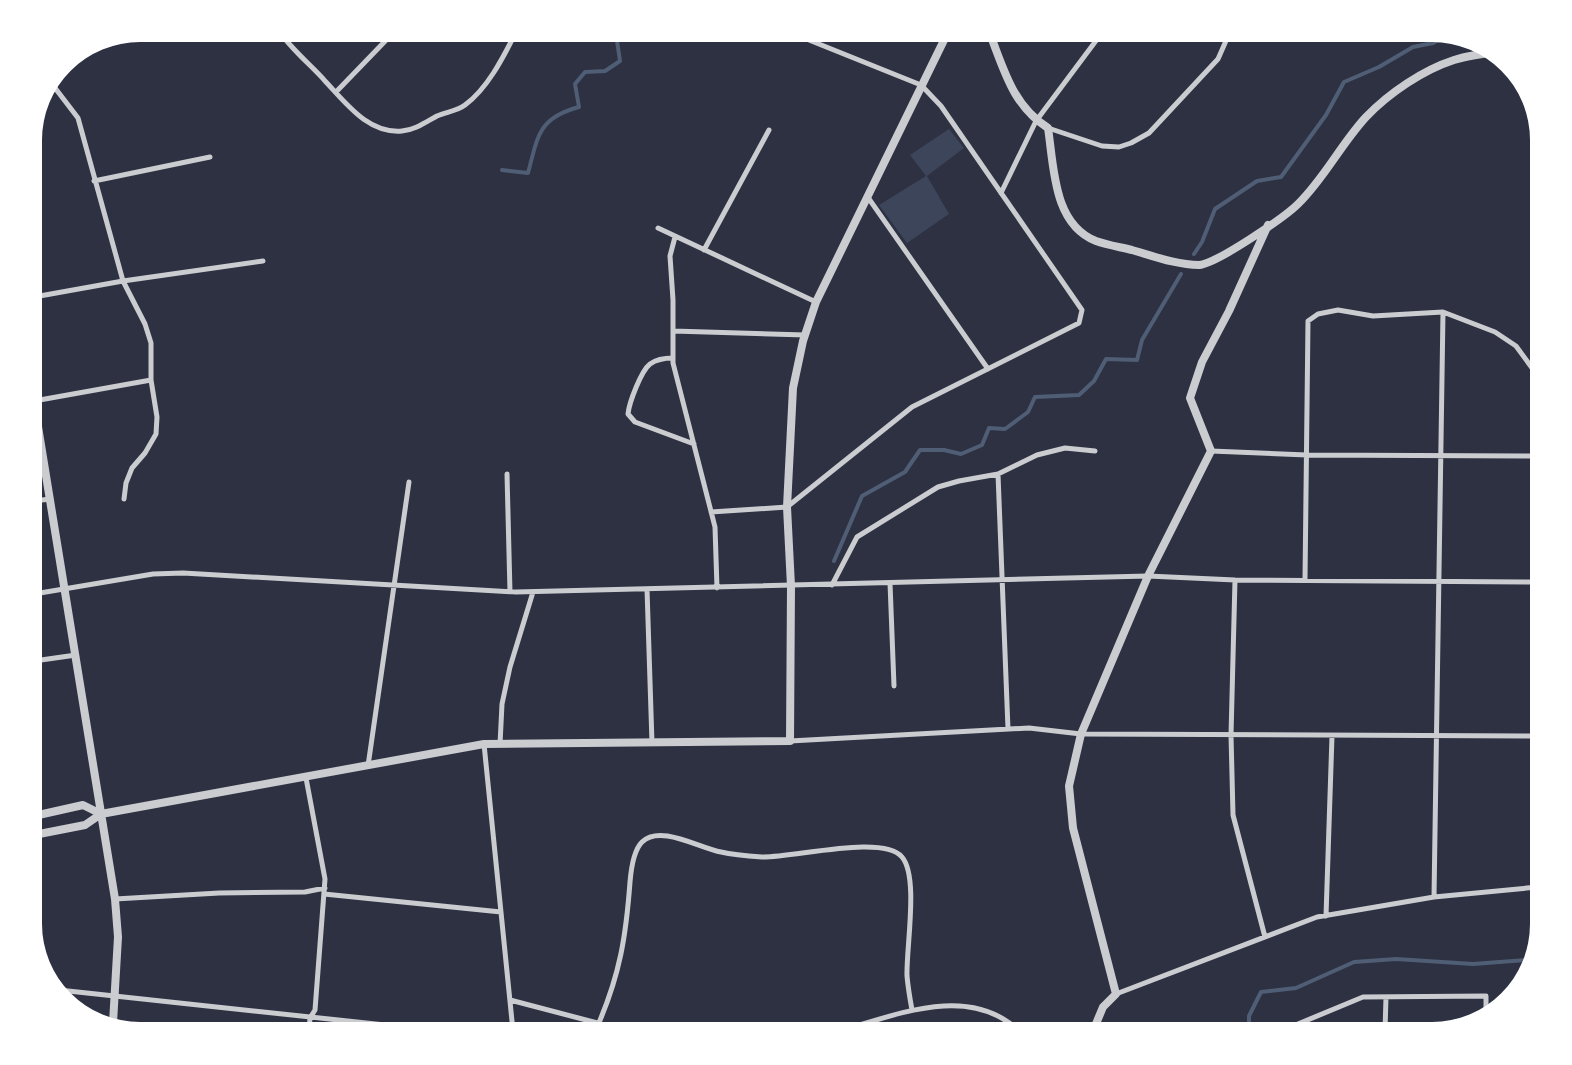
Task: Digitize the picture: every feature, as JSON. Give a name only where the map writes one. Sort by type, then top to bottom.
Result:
[{"type":"street","points":[[287,42],[298,50],[356,114],[385,130],[402,131],[416,128],[438,116],[464,106],[479,92],[510,42]]},
{"type":"street","points":[[336,92],[384,42]]},
{"type":"street","points":[[711,512],[787,507],[912,407],[1079,323],[1082,310],[940,106],[921,85],[814,42]]},
{"type":"street","points":[[790,741],[791,586],[787,507],[793,388],[805,335],[816,302],[866,196],[944,42]]},
{"type":"street","points":[[993,42],[1013,93],[1036,121],[1048,128],[1102,146],[1119,147],[1132,143],[1149,132],[1218,59],[1225,42]]},
{"type":"street","points":[[1001,193],[1036,121],[1095,42]]},
{"type":"street","points":[[1048,128],[1058,194],[1066,215],[1081,232],[1095,240],[1182,264],[1201,265],[1236,248],[1298,204],[1366,117],[1388,98],[1422,74],[1455,59],[1478,55]]},
{"type":"street","points":[[57,90],[78,118],[123,281],[145,324],[151,343],[151,380],[157,417],[156,434],[132,468],[126,483],[124,499]]},
{"type":"street","points":[[704,250],[769,130]]},
{"type":"street","points":[[94,180],[210,157]]},
{"type":"street","points":[[866,196],[988,369]]},
{"type":"street","points":[[1116,994],[1073,828],[1069,786],[1081,734],[1148,576],[1211,451],[1190,398],[1202,362],[1229,311],[1268,225]]},
{"type":"street","points":[[658,228],[816,302]]},
{"type":"street","points":[[675,236],[670,256],[673,358],[715,527],[717,588]]},
{"type":"street","points":[[43,295],[123,281],[263,261]]},
{"type":"street","points":[[1304,580],[1308,321],[1318,314],[1338,310],[1373,316],[1442,312],[1495,332],[1516,346],[1530,365]]},
{"type":"street","points":[[1434,896],[1442,312]]},
{"type":"street","points":[[673,331],[805,335]]},
{"type":"street","points":[[673,358],[661,358],[648,365],[629,403],[628,414],[635,422],[694,444]]},
{"type":"street","points":[[43,400],[151,380]]},
{"type":"street","points":[[832,585],[857,537],[938,487],[998,474],[1037,455],[1064,448],[1095,451]]},
{"type":"street","points":[[1211,451],[1306,455],[1530,456]]},
{"type":"street","points":[[43,457],[77,655],[115,899],[118,937],[113,1018]]},
{"type":"street","points":[[507,474],[510,592]]},
{"type":"street","points":[[998,474],[1008,729]]},
{"type":"street","points":[[368,766],[409,482]]},
{"type":"street","points":[[43,500],[50,499]]},
{"type":"street","points":[[43,593],[153,574],[183,572],[510,592],[1148,576],[1235,580],[1530,582]]},
{"type":"street","points":[[1235,580],[1231,735],[1233,815],[1265,937]]},
{"type":"street","points":[[890,583],[894,686]]},
{"type":"street","points":[[647,589],[652,742]]},
{"type":"street","points":[[500,744],[502,704],[510,667],[532,592]]},
{"type":"street","points":[[43,660],[77,655]]},
{"type":"street","points":[[43,833],[86,825],[101,814],[484,744],[790,741],[1029,728],[1081,734],[1530,736]]},
{"type":"street","points":[[1326,916],[1332,736]]},
{"type":"street","points":[[484,744],[512,1022]]},
{"type":"street","points":[[306,778],[322,854],[325,888],[315,1010],[310,1022]]},
{"type":"street","points":[[43,814],[83,805],[101,814]]},
{"type":"street","points":[[599,1022],[619,968],[624,942],[631,877],[637,849],[645,840],[657,835],[677,838],[719,852],[737,855],[788,856],[862,846],[892,850],[901,855],[910,873],[907,978],[912,1010]]},
{"type":"street","points":[[115,899],[219,893],[305,892],[325,888]]},
{"type":"street","points":[[1097,1022],[1103,1007],[1116,994],[1265,937],[1326,916],[1434,896],[1530,888]]},
{"type":"street","points":[[324,894],[501,912]]},
{"type":"street","points":[[69,991],[115,998],[350,1022]]},
{"type":"street","points":[[1302,1022],[1363,997],[1486,996],[1486,1005]]},
{"type":"street","points":[[1385,1022],[1386,997]]},
{"type":"street","points":[[510,1000],[587,1022]]},
{"type":"street","points":[[871,1022],[937,1005],[976,1009],[996,1016],[1005,1022]]},
{"type":"shaded area","points":[[949,129],[964,148],[927,176],[949,214],[907,243],[879,205],[926,176],[910,155]]},
{"type":"waterway","points":[[502,170],[528,173],[534,149],[547,123],[565,111],[579,107],[575,84],[585,72],[605,71],[620,61],[617,42]]},
{"type":"waterway","points":[[1194,254],[1202,242],[1215,209],[1257,181],[1281,177],[1326,115],[1344,82],[1379,67],[1413,47],[1434,42]]},
{"type":"waterway","points":[[834,561],[862,496],[905,472],[920,450],[944,450],[961,454],[982,445],[989,428],[1005,429],[1028,412],[1035,397],[1079,395],[1094,381],[1106,359],[1137,360],[1142,340],[1181,274]]},
{"type":"waterway","points":[[1249,1022],[1249,1016],[1261,992],[1296,988],[1354,962],[1396,959],[1473,964],[1522,960]]}]
